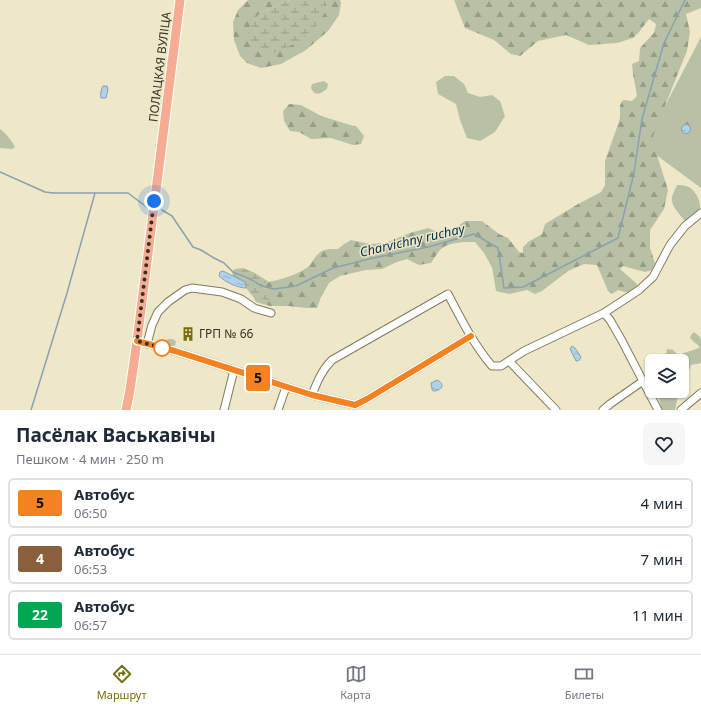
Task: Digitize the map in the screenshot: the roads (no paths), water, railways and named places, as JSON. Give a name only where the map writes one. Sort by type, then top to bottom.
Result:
[{"type":"main road","name":"ПОЛАЦКАЯ ВУЛІЦА","points":[[126,410],[137,341],[180,0]]},
{"type":"street","points":[[312,395],[325,367],[332,360],[448,294],[471,336],[486,359],[492,366],[501,366],[524,351],[604,313],[639,290],[653,278],[670,244],[685,226],[701,214]]},
{"type":"street","points":[[147,344],[152,325],[158,312],[179,294],[192,288],[222,292],[241,299],[254,308],[271,313]]},
{"type":"street","points":[[604,313],[618,333],[658,410]]},
{"type":"street","points":[[137,341],[175,351],[357,408],[367,399],[471,336]]},
{"type":"street","points":[[508,361],[556,410]]},
{"type":"street","points":[[224,410],[234,370]]},
{"type":"street","points":[[603,410],[643,380]]},
{"type":"street","points":[[278,410],[286,387]]},
{"type":"street","points":[[681,410],[701,393]]},
{"type":"water","points":[[103,86],[107,86],[108,90],[106,98],[101,98]]},
{"type":"water","points":[[684,125],[688,125],[690,129],[688,133],[684,133],[682,131],[682,127]]},
{"type":"water","points":[[223,271],[245,282],[246,288],[236,286],[219,276],[220,272]]},
{"type":"water","points":[[572,346],[581,357],[579,361],[576,361],[570,349]]},
{"type":"water","points":[[437,380],[441,383],[442,387],[439,390],[433,391],[431,383]]},
{"type":"waterway","name":"Charvichny ruchay","points":[[162,210],[172,216],[193,247],[224,263],[233,272],[262,286],[274,289],[296,286],[333,268],[428,247],[474,234],[498,248],[504,288],[523,287],[618,238],[634,173],[642,119],[664,43],[685,0]]},
{"type":"waterway","points":[[0,172],[45,192],[128,193],[148,208]]},
{"type":"waterway","points":[[31,410],[67,293],[95,193]]},
{"type":"place","name":"ГРП № 66","points":[[188,334]]}]
